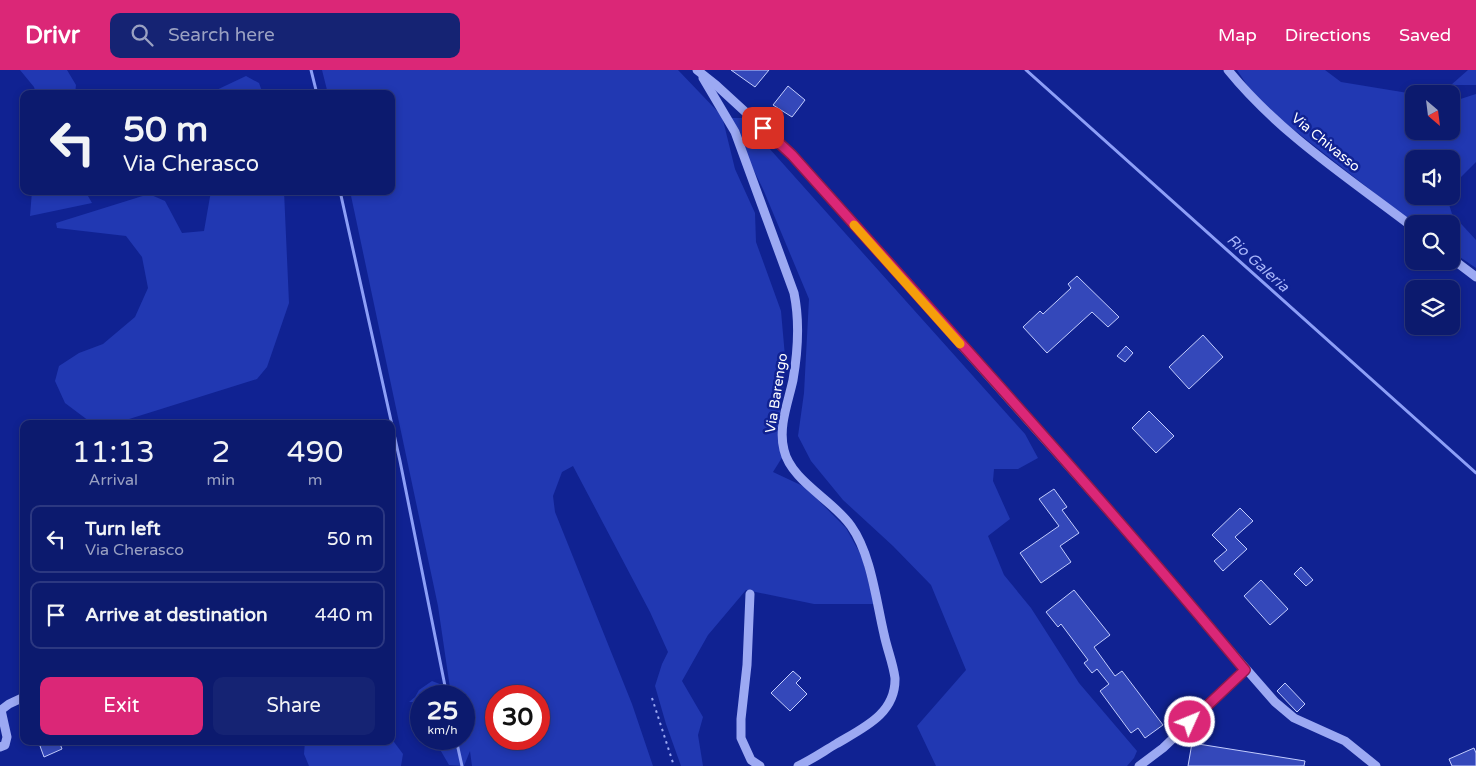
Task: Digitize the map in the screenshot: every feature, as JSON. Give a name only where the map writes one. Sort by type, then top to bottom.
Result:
[{"type":"street","name":"Via Chivasso","points":[[1228,70],[1249,95],[1301,141],[1405,221]]},
{"type":"street","points":[[698,71],[792,155],[1103,504],[1245,670],[1286,713],[1345,741],[1376,766]]},
{"type":"street","name":"Via Barengo","points":[[698,71],[735,132],[794,293],[798,312],[798,342],[793,378],[784,417],[784,450],[792,466],[804,480],[846,518],[859,539],[868,564],[885,640],[894,668],[895,687],[888,706],[868,725],[800,766]]},
{"type":"street","points":[[1460,265],[1476,277]]},
{"type":"street","points":[[750,594],[741,738],[751,760],[760,766]]},
{"type":"street","points":[[1139,766],[1163,748],[1245,670]]},
{"type":"street","points":[[0,747],[5,744],[7,737],[1,710],[20,699]]},
{"type":"path","points":[[652,698],[674,766]]},
{"type":"shaded area","points":[[20,70],[67,70],[76,85],[75,90],[35,90]]},
{"type":"shaded area","points":[[322,70],[678,70],[722,116],[735,169],[755,213],[756,242],[781,311],[786,368],[778,426],[783,456],[773,472],[805,487],[846,528],[862,557],[874,604],[814,604],[746,590],[708,635],[682,681],[703,717],[698,735],[703,766],[681,766],[655,686],[668,652],[650,612],[573,466],[562,472],[553,496],[555,512],[632,704],[653,766],[472,766],[470,751],[464,766],[449,765],[440,750],[475,750],[475,685],[450,685],[438,606],[351,195],[395,195],[395,90],[327,90]]},
{"type":"shaded area","points":[[1237,70],[1325,70],[1341,82],[1405,93],[1405,140],[1460,140],[1460,99],[1476,94],[1476,162],[1460,178],[1460,150],[1405,150],[1405,205],[1449,205],[1453,215],[1405,215],[1405,217],[1275,115],[1249,88]]},
{"type":"shaded area","points":[[1468,70],[1476,70],[1476,85],[1451,85]]},
{"type":"shaded area","points":[[246,76],[259,83],[262,90],[216,90]]},
{"type":"shaded area","points":[[728,118],[742,118],[1025,434],[1038,458],[1018,469],[994,469],[993,481],[1010,519],[988,536],[1004,575],[1031,608],[1079,683],[1137,751],[1127,766],[936,766],[917,726],[966,670],[931,585],[893,546],[843,500],[811,461],[798,436],[804,393],[809,299],[763,189]]},
{"type":"shaded area","points":[[32,195],[86,195],[92,203],[30,216]]},
{"type":"shaded area","points":[[146,195],[151,195],[165,201],[182,233],[204,231],[210,195],[284,195],[289,303],[267,367],[257,379],[126,420],[88,420],[65,403],[55,381],[59,366],[79,353],[103,344],[135,317],[148,288],[142,257],[126,236],[57,228],[56,223]]},
{"type":"shaded area","points":[[1460,223],[1476,240],[1476,268],[1460,257]]},
{"type":"shaded area","points":[[432,681],[442,685],[426,685]]},
{"type":"shaded area","points":[[395,743],[403,754],[401,766],[309,766],[304,754],[305,745],[395,745]]},
{"type":"building","points":[[731,70],[769,70],[755,87]]},
{"type":"building","points":[[788,86],[805,100],[792,117],[773,105]]},
{"type":"building","points":[[1077,276],[1119,317],[1108,327],[1092,312],[1047,353],[1023,327],[1040,311],[1043,314],[1071,288],[1068,284]]},
{"type":"building","points":[[1203,335],[1223,357],[1189,389],[1169,367]]},
{"type":"building","points":[[1126,346],[1133,353],[1125,362],[1117,356]]},
{"type":"building","points":[[1149,411],[1174,436],[1156,453],[1132,428]]},
{"type":"building","points":[[1054,489],[1067,507],[1062,510],[1079,533],[1060,546],[1071,562],[1041,583],[1020,553],[1059,526],[1039,499]]},
{"type":"building","points":[[1240,508],[1253,521],[1235,537],[1247,549],[1223,571],[1214,561],[1227,550],[1212,535]]},
{"type":"building","points":[[1301,567],[1313,580],[1306,586],[1294,574]]},
{"type":"building","points":[[1261,580],[1288,609],[1270,625],[1244,596]]},
{"type":"building","points":[[1074,590],[1110,635],[1094,647],[1115,676],[1122,671],[1163,725],[1145,738],[1138,728],[1131,733],[1100,691],[1109,684],[1097,669],[1092,673],[1084,663],[1088,660],[1061,624],[1058,627],[1046,612]]},
{"type":"building","points":[[793,671],[801,678],[796,683],[807,694],[790,711],[771,693]]},
{"type":"building","points":[[1285,683],[1305,704],[1297,712],[1277,691]]},
{"type":"building","points":[[1192,743],[1305,761],[1304,766],[1188,766]]},
{"type":"building","points":[[60,745],[62,749],[44,757],[40,746]]},
{"type":"building","points":[[1474,748],[1476,766],[1452,766],[1449,759]]},
{"type":"waterway","points":[[311,70],[316,90]]},
{"type":"waterway","name":"Rio Galeria","points":[[1026,70],[1476,473]]},
{"type":"waterway","points":[[341,195],[391,420]]},
{"type":"waterway","points":[[395,438],[445,685]]},
{"type":"waterway","points":[[458,750],[462,766]]},
{"type":"slow traffic","points":[[854,225],[960,344]]},
{"type":"route","points":[[763,128],[792,155],[1087,486],[1245,670],[1190,722]]}]
